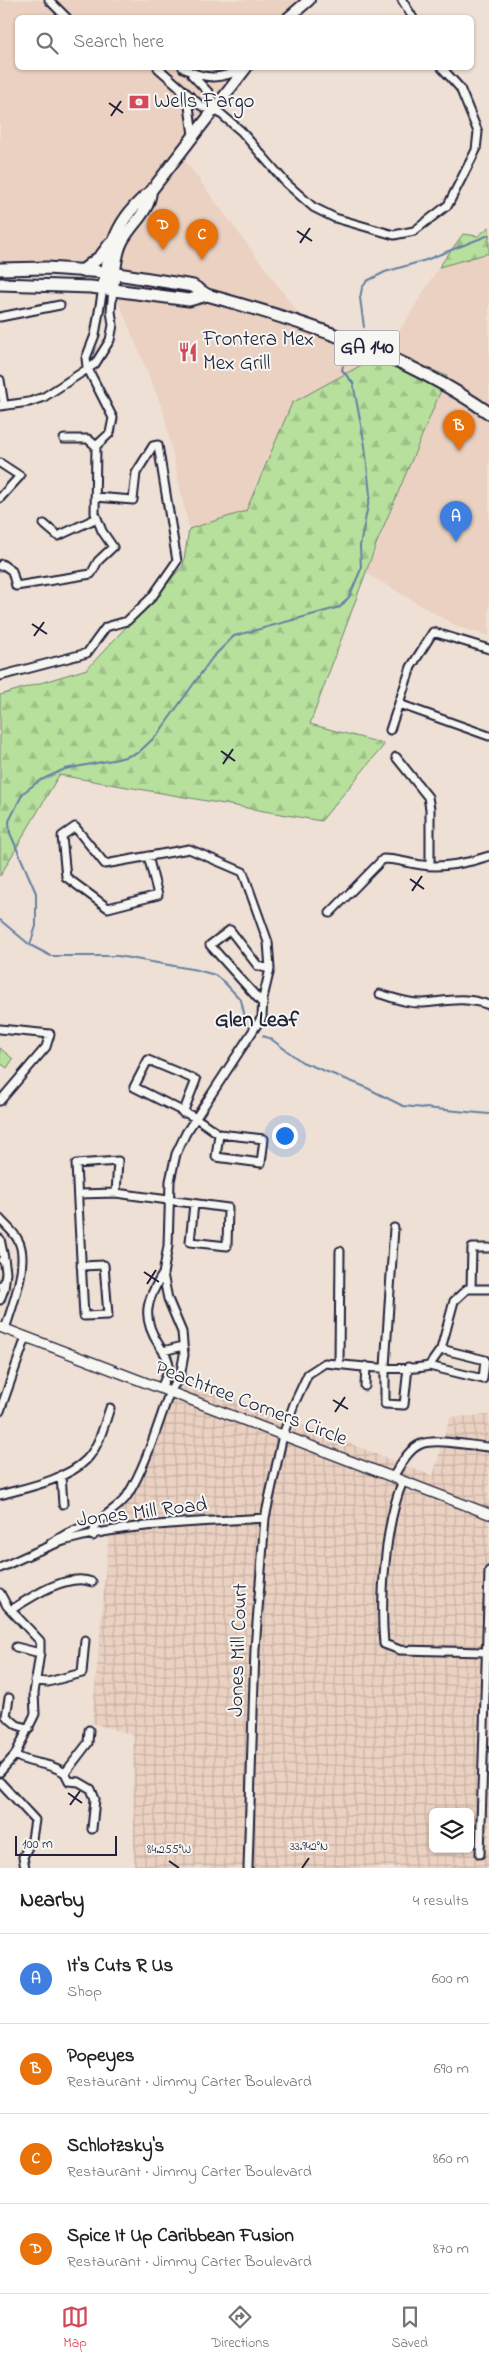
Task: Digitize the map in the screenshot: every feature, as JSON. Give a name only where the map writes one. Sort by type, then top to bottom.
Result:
[{"type":"main road","points":[[292,15],[310,0]]},
{"type":"main road","points":[[82,271],[101,256],[142,198],[152,191],[244,70]]},
{"type":"main road","points":[[110,273],[121,243],[150,204],[152,191]]},
{"type":"main road","points":[[108,289],[110,244]]},
{"type":"main road","name":"GA 140","points":[[0,269],[47,268],[110,273],[193,286],[207,296],[290,319],[359,345],[430,377],[489,413]]},
{"type":"main road","name":"GA 140","points":[[0,284],[44,284],[108,289],[189,300],[207,296]]},
{"type":"street","points":[[49,0],[64,15]]},
{"type":"street","points":[[402,0],[411,15]]},
{"type":"street","points":[[161,70],[200,105],[206,108],[214,108]]},
{"type":"street","points":[[185,70],[209,93],[214,108],[241,131],[286,183],[313,206],[335,218],[394,235],[414,231],[448,205],[476,150],[478,132],[460,88],[444,70]]},
{"type":"street","points":[[188,70],[209,78],[232,74],[241,70]]},
{"type":"street","points":[[174,80],[185,96],[189,106],[193,135]]},
{"type":"street","points":[[0,566],[2,564],[12,571],[16,586],[91,574],[98,561],[113,547],[95,513],[95,497],[96,446],[110,433],[113,418],[87,368],[86,358],[95,335],[108,289]]},
{"type":"street","points":[[0,380],[2,405],[29,402],[44,397],[96,364],[110,340],[113,325],[108,289]]},
{"type":"street","points":[[0,317],[60,305]]},
{"type":"street","points":[[95,335],[110,340]]},
{"type":"street","points":[[64,439],[88,439],[96,446]]},
{"type":"street","points":[[0,676],[87,653],[106,627],[127,621],[152,597],[177,561],[158,445],[153,446],[136,473],[133,500],[95,497]]},
{"type":"street","points":[[0,463],[20,476],[0,498]]},
{"type":"street","points":[[44,524],[58,536],[97,518]]},
{"type":"street","points":[[390,730],[411,667],[433,632],[489,649]]},
{"type":"street","points":[[399,704],[489,736]]},
{"type":"street","points":[[396,758],[428,797],[430,809],[430,865]]},
{"type":"street","points":[[148,856],[158,895],[108,908],[66,877],[62,836],[75,827],[105,864],[189,848],[243,872],[268,942],[270,969],[262,1017],[186,1133],[176,1154],[168,1201],[168,1246],[163,1274],[168,1299],[182,1332],[184,1355],[180,1377],[166,1389]]},
{"type":"street","points":[[330,913],[383,859],[396,859],[430,865],[452,864],[489,856]]},
{"type":"street","points":[[263,1004],[210,945],[230,930],[258,966],[270,969]]},
{"type":"street","points":[[380,994],[405,1002],[422,1003],[463,999],[489,1005]]},
{"type":"street","points":[[0,1029],[50,1034],[46,1047],[0,1101]]},
{"type":"street","points":[[184,1113],[196,1080],[148,1060],[134,1087],[184,1113],[196,1118],[219,1134],[264,1139],[261,1162],[216,1158],[219,1134]]},
{"type":"street","points":[[81,1266],[104,1266],[108,1315],[84,1316],[81,1266],[78,1194],[76,1164],[118,1161],[116,1193]]},
{"type":"street","points":[[78,1194],[116,1193],[228,1208],[227,1246],[190,1242],[194,1204]]},
{"type":"street","points":[[0,1219],[19,1241],[22,1257],[18,1286],[3,1328]]},
{"type":"street","points":[[394,1228],[385,1367],[385,1404],[404,1405],[408,1367]]},
{"type":"street","points":[[0,1239],[2,1260],[6,1272],[0,1300]]},
{"type":"street","points":[[470,1289],[472,1248],[489,1248]]},
{"type":"street","points":[[339,1364],[340,1251]]},
{"type":"street","points":[[93,1536],[94,1525],[114,1510],[128,1493],[166,1389],[169,1367],[148,1323],[147,1306],[153,1289],[163,1274]]},
{"type":"street","points":[[429,1366],[441,1349],[454,1301],[467,1289],[489,1289]]},
{"type":"street","name":"Peachtree Corners Circle","points":[[3,1328],[489,1514]]},
{"type":"street","points":[[0,1411],[26,1337]]},
{"type":"street","points":[[163,1351],[183,1346]]},
{"type":"street","name":"Jones Mill Court","points":[[248,1868],[255,1649],[265,1518],[283,1435],[308,1374],[325,1363],[385,1367],[429,1366],[483,1379],[485,1360],[441,1349]]},
{"type":"street","points":[[365,1386],[366,1366]]},
{"type":"street","points":[[0,1495],[35,1486],[61,1475],[85,1460],[98,1441],[110,1408]]},
{"type":"street","points":[[393,1477],[403,1460],[421,1444],[439,1443],[489,1447]]},
{"type":"street","points":[[61,1475],[63,1504]]},
{"type":"street","points":[[403,1481],[395,1500],[388,1550],[383,1626],[384,1644],[400,1650],[485,1652]]},
{"type":"street","name":"Jones Mill Road","points":[[0,1568],[46,1547],[140,1527],[265,1518]]},
{"type":"street","points":[[46,1547],[68,1533],[98,1521]]},
{"type":"street","points":[[480,1854],[489,1572]]},
{"type":"street","points":[[11,1610],[43,1591],[77,1579],[92,1582]]},
{"type":"street","points":[[0,1593],[11,1610],[40,1641],[35,1681],[34,1714],[29,1729],[15,1755],[0,1772]]},
{"type":"street","points":[[35,1681],[48,1682],[82,1673],[85,1640]]},
{"type":"street","points":[[16,1647],[40,1653]]},
{"type":"street","points":[[10,1698],[6,1716],[17,1725],[29,1729]]},
{"type":"street","points":[[64,1773],[88,1744],[89,1730]]},
{"type":"street","points":[[15,1755],[26,1762],[53,1765],[64,1773],[69,1781],[79,1782],[91,1788],[94,1799],[92,1829]]},
{"type":"street","points":[[0,1782],[35,1820],[32,1839],[22,1857],[25,1868]]},
{"type":"shaded area","points":[[0,0],[308,0],[287,15],[15,15],[15,70],[238,70],[177,150],[299,314],[387,351],[439,267],[489,253],[489,636],[458,627],[366,573],[447,376],[388,352],[266,460],[246,511],[189,529],[163,410],[106,271],[0,271]]},
{"type":"shaded area","points":[[176,1376],[433,1476],[450,1417],[489,1415],[489,1868],[134,1868],[133,1735],[92,1723],[110,1519],[140,1474]]},
{"type":"green space","points":[[489,227],[489,253],[439,267],[463,234],[478,236]]},
{"type":"green space","points":[[387,351],[447,376],[376,545],[310,724],[385,744],[321,821],[59,775],[0,876],[0,695],[87,669],[183,566],[189,529],[246,511],[292,403]]},
{"type":"green space","points":[[0,1048],[13,1059],[7,1068],[0,1063]]},
{"type":"waterway","points":[[364,327],[360,298],[362,288],[367,281],[385,272],[426,260],[489,235]]},
{"type":"waterway","points":[[30,945],[36,926],[36,893],[10,833],[9,821],[23,793],[39,781],[65,769],[118,759],[138,753],[158,734],[212,658],[234,636],[340,607],[349,597],[361,569],[360,546],[370,495],[365,446],[353,383],[342,370],[343,366]]},
{"type":"waterway","points":[[0,920],[30,945],[51,956],[118,956],[215,975],[241,1000],[247,1026]]},
{"type":"waterway","points":[[263,1036],[271,1039],[302,1062],[363,1086],[403,1106],[489,1114]]},
{"type":"place","name":"Wells Fargo","points":[[139,102]]},
{"type":"place","name":"Spice It Up Caribbean Fusion","points":[[163,250]]},
{"type":"place","name":"Schlotzsky's","points":[[202,260]]},
{"type":"place","name":"Frontera Mex Mex Grill","points":[[188,352]]},
{"type":"place","name":"Popeyes","points":[[459,451]]},
{"type":"place","name":"It's Cuts R Us","points":[[456,542]]},
{"type":"district","name":"Glen Leaf","points":[[257,1021]]}]
